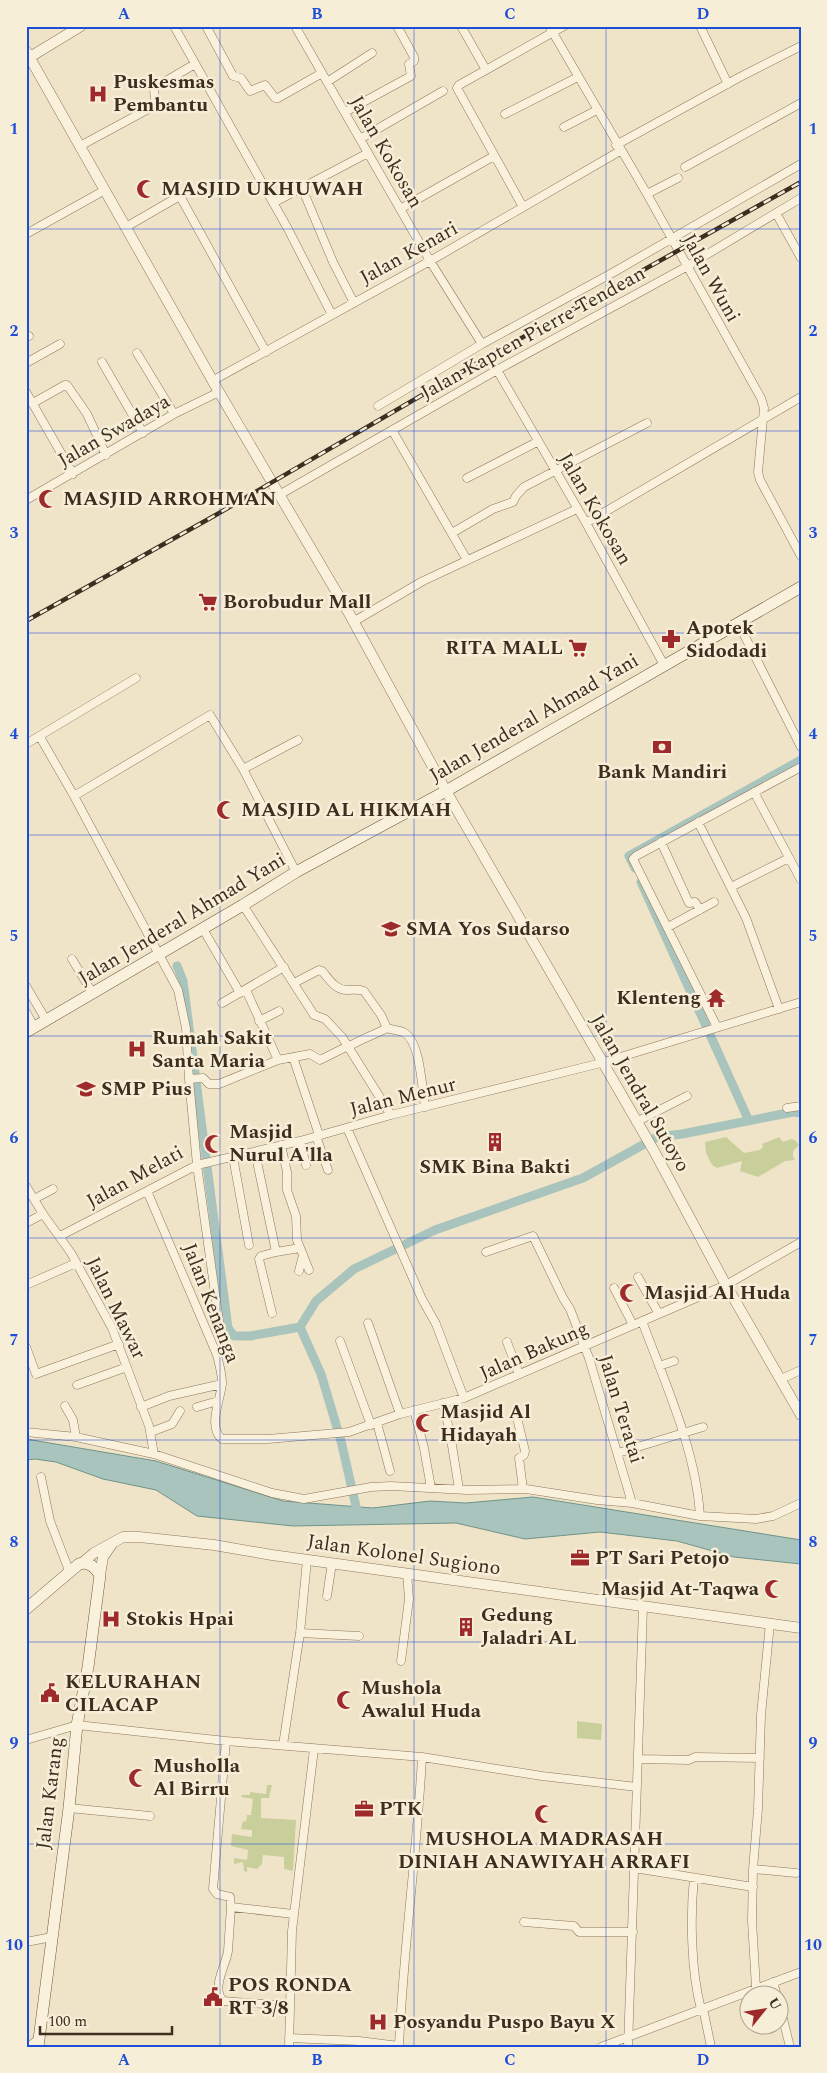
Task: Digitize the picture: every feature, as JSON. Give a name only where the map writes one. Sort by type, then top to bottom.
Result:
[{"type":"main road","name":"Jalan Jenderal Ahmad Yani","points":[[30,1029],[93,994],[296,872],[446,791],[801,587]]},
{"type":"main road","name":"Jalan Kolonel Sugiono","points":[[26,1609],[82,1563]]},
{"type":"main road","points":[[82,1563],[94,1568],[100,1575]]},
{"type":"main road","name":"Jalan Karang","points":[[39,2043],[69,1808],[77,1725],[88,1667],[100,1575]]},
{"type":"street","points":[[27,56],[81,26]]},
{"type":"street","points":[[174,26],[273,203],[332,315]]},
{"type":"street","points":[[206,26],[233,76],[241,78],[250,91],[265,85],[275,98],[278,98],[322,73]]},
{"type":"street","name":"Jalan Kokosan","points":[[295,26],[430,261],[482,344]]},
{"type":"street","points":[[345,112],[411,76],[409,64],[414,61],[414,57],[396,26]]},
{"type":"street","points":[[461,26],[486,70]]},
{"type":"street","points":[[523,207],[457,88],[551,29],[564,26]]},
{"type":"street","points":[[700,26],[728,84]]},
{"type":"street","name":"Jalan Wuni","points":[[551,29],[618,148],[647,194],[686,267],[761,398],[764,418],[758,472],[760,480],[801,556]]},
{"type":"street","name":"Jalan Kenari","points":[[212,381],[430,261],[728,84],[801,46]]},
{"type":"street","points":[[327,82],[372,52]]},
{"type":"street","name":"Jalan Jendral Sutoyo","points":[[27,56],[80,146],[212,381],[354,622],[446,791],[648,1142],[726,1285],[801,1414]]},
{"type":"street","points":[[80,146],[154,106],[154,88],[195,64]]},
{"type":"street","points":[[505,114],[578,77]]},
{"type":"street","points":[[360,139],[444,92]]},
{"type":"street","points":[[685,167],[801,103]]},
{"type":"street","points":[[564,127],[597,110]]},
{"type":"street","points":[[273,203],[368,153]]},
{"type":"street","points":[[400,209],[494,156]]},
{"type":"street","points":[[378,406],[482,344],[614,272],[801,164]]},
{"type":"street","points":[[647,194],[678,178]]},
{"type":"street","points":[[302,188],[333,262],[354,303]]},
{"type":"street","points":[[26,234],[105,190]]},
{"type":"street","points":[[126,227],[180,197],[202,233],[266,352]]},
{"type":"street","name":"Jalan Kapten Pierre Tendean","points":[[279,494],[497,370],[686,267],[801,198]]},
{"type":"street","points":[[776,213],[801,258]]},
{"type":"street","points":[[26,363],[60,344]]},
{"type":"street","points":[[137,353],[174,414]]},
{"type":"street","points":[[102,362],[143,433]]},
{"type":"street","name":"Jalan Kokosan","points":[[497,370],[537,442],[586,523],[664,665]]},
{"type":"street","points":[[33,403],[65,385],[67,386],[86,414],[106,455]]},
{"type":"street","points":[[26,392],[73,474]]},
{"type":"street","name":"Jalan Swadaya","points":[[26,500],[174,414],[219,392]]},
{"type":"street","points":[[586,523],[801,397]]},
{"type":"street","points":[[452,533],[492,509],[513,502],[524,487],[647,423]]},
{"type":"street","points":[[392,430],[467,560]]},
{"type":"street","points":[[467,478],[537,442]]},
{"type":"street","points":[[354,622],[423,581],[577,509]]},
{"type":"street","points":[[738,623],[801,747]]},
{"type":"street","points":[[26,744],[136,678]]},
{"type":"street","points":[[74,796],[210,714],[243,769],[296,872]]},
{"type":"street","name":"Jalan Melati","points":[[40,737],[74,796],[178,990],[196,1079],[198,1164],[60,1236]]},
{"type":"street","points":[[243,769],[298,740]]},
{"type":"street","points":[[713,1028],[668,927],[633,859],[801,766]]},
{"type":"street","points":[[754,792],[801,880]]},
{"type":"street","points":[[698,822],[752,933],[778,1009]]},
{"type":"street","points":[[661,842],[689,903],[695,902],[700,910]]},
{"type":"street","points":[[731,887],[789,858]]},
{"type":"street","points":[[668,927],[714,902]]},
{"type":"street","points":[[243,905],[314,1015],[323,1018],[331,1024],[348,1046],[391,1116]]},
{"type":"street","points":[[203,929],[243,992],[254,1005],[259,1021],[278,1060]]},
{"type":"street","points":[[72,959],[93,994]]},
{"type":"street","points":[[222,1003],[284,967]]},
{"type":"street","points":[[294,983],[319,970],[338,988],[362,990],[382,1014],[387,1028]]},
{"type":"street","points":[[26,986],[46,1020]]},
{"type":"street","name":"Jalan Menur","points":[[198,1164],[255,1152],[601,1063],[801,1002]]},
{"type":"street","points":[[259,1021],[279,1011]]},
{"type":"street","points":[[26,1012],[30,1029]]},
{"type":"street","points":[[196,1079],[209,1084],[219,1084],[278,1060],[293,1056],[310,1054],[320,1060],[366,1036],[387,1028],[403,1032],[416,1050],[423,1083],[422,1091],[425,1107]]},
{"type":"street","points":[[293,1056],[328,1170]]},
{"type":"street","points":[[636,1122],[687,1096]]},
{"type":"street","points":[[787,1108],[801,1107]]},
{"type":"street","points":[[347,1128],[422,1299],[436,1324],[464,1398]]},
{"type":"street","points":[[300,1140],[306,1164]]},
{"type":"street","points":[[281,1145],[287,1172],[287,1190],[296,1216],[296,1231],[301,1252],[309,1270]]},
{"type":"street","points":[[255,1152],[276,1252]]},
{"type":"street","points":[[233,1157],[249,1245]]},
{"type":"street","points":[[198,1164],[220,1328]]},
{"type":"street","name":"Jalan Mawar","points":[[26,1186],[43,1214],[60,1236],[102,1307],[119,1344],[151,1432],[154,1454]]},
{"type":"street","points":[[34,1199],[53,1188]]},
{"type":"street","name":"Jalan Kenanga","points":[[147,1191],[217,1355],[222,1384],[218,1401],[217,1434],[222,1439],[245,1441],[331,1434]]},
{"type":"street","points":[[26,1223],[43,1214]]},
{"type":"street","name":"Jalan Teratai","points":[[486,1252],[533,1236],[570,1309],[584,1346],[632,1503]]},
{"type":"street","name":"Jalan Bakung","points":[[331,1434],[349,1432],[400,1414],[464,1398],[726,1285],[801,1242]]},
{"type":"street","points":[[272,1313],[259,1259],[261,1256],[276,1252],[301,1252]]},
{"type":"street","points":[[298,1271],[301,1252]]},
{"type":"street","points":[[26,1285],[76,1264]]},
{"type":"street","points":[[638,1277],[659,1314]]},
{"type":"street","points":[[614,1288],[634,1325]]},
{"type":"street","points":[[642,1321],[692,1462],[700,1516]]},
{"type":"street","points":[[368,1323],[400,1414]]},
{"type":"street","points":[[340,1341],[374,1424],[390,1471]]},
{"type":"street","points":[[507,1342],[519,1374]]},
{"type":"street","points":[[26,1348],[36,1374],[119,1344]]},
{"type":"street","points":[[659,1366],[674,1361]]},
{"type":"street","points":[[77,1386],[127,1367]]},
{"type":"street","points":[[781,1379],[801,1370]]},
{"type":"street","points":[[141,1407],[169,1396],[222,1384]]},
{"type":"street","points":[[197,1407],[218,1401]]},
{"type":"street","points":[[443,1403],[450,1433],[458,1489]]},
{"type":"street","points":[[65,1406],[73,1420],[76,1437]]},
{"type":"street","points":[[414,1410],[424,1448],[430,1488]]},
{"type":"street","points":[[151,1432],[172,1424],[180,1411]]},
{"type":"street","points":[[518,1422],[525,1452],[519,1458],[523,1489]]},
{"type":"street","points":[[618,1453],[703,1427]]},
{"type":"street","points":[[26,1432],[76,1437],[154,1454],[286,1497],[304,1500],[371,1487],[523,1489],[632,1503],[700,1516],[764,1518],[801,1503]]},
{"type":"street","points":[[41,1477],[50,1522],[70,1573]]},
{"type":"street","name":"Jalan Kolonel Sugiono","points":[[82,1563],[113,1541],[123,1537],[139,1537],[214,1545],[307,1560],[801,1628]]},
{"type":"street","points":[[100,1575],[104,1558],[113,1541]]},
{"type":"street","points":[[282,1745],[300,1633],[307,1560]]},
{"type":"street","points":[[327,1596],[332,1563]]},
{"type":"street","points":[[401,1661],[408,1600],[406,1573]]},
{"type":"street","points":[[628,2047],[639,1759],[642,1607]]},
{"type":"street","points":[[756,1986],[752,1921],[753,1869],[761,1714],[770,1623]]},
{"type":"street","points":[[300,1633],[359,1636]]},
{"type":"street","points":[[26,1740],[77,1725],[226,1741],[422,1757],[542,1776],[637,1787]]},
{"type":"street","points":[[226,1741],[213,1886],[217,1894],[230,1897],[231,1907],[228,1953],[221,1972],[221,1998],[226,2002],[290,2006]]},
{"type":"street","points":[[289,2047],[294,1914],[314,1749]]},
{"type":"street","points":[[289,2038],[359,2041],[399,2046],[402,1988],[418,1835],[422,1757]]},
{"type":"street","points":[[639,1759],[689,1760],[695,1757],[760,1758]]},
{"type":"street","points":[[69,1808],[150,1816]]},
{"type":"street","points":[[634,1868],[753,1887]]},
{"type":"street","points":[[753,1869],[796,1873]]},
{"type":"street","points":[[694,1878],[692,1898],[696,1982],[711,2047]]},
{"type":"street","points":[[231,1907],[294,1914]]},
{"type":"street","points":[[524,1922],[574,1926],[579,1932],[632,1932]]},
{"type":"street","points":[[26,1942],[52,1937]]},
{"type":"street","points":[[762,1986],[801,1972]]},
{"type":"street","points":[[773,1982],[774,1986]]},
{"type":"street","points":[[601,2047],[740,1994]]},
{"type":"street","points":[[28,2047],[39,2043]]},
{"type":"green space","points":[[726,1137],[744,1153],[760,1150],[763,1147],[762,1144],[779,1137],[783,1142],[791,1139],[795,1140],[799,1145],[793,1151],[795,1160],[785,1161],[758,1177],[740,1171],[742,1161],[717,1168],[712,1165],[706,1153],[705,1142]]},
{"type":"green space","points":[[577,1721],[602,1724],[601,1740],[577,1738]]},
{"type":"green space","points":[[267,1785],[272,1785],[269,1798],[261,1798],[261,1818],[296,1820],[293,1871],[284,1869],[284,1857],[263,1855],[262,1864],[257,1869],[247,1867],[247,1872],[244,1871],[243,1862],[234,1864],[234,1858],[247,1860],[248,1850],[231,1846],[232,1834],[252,1837],[252,1830],[241,1829],[243,1821],[246,1822],[247,1815],[251,1815],[253,1799],[241,1797],[242,1795],[250,1795],[250,1792],[266,1794]]},
{"type":"water","points":[[26,1439],[156,1461],[283,1501],[373,1508],[430,1501],[466,1503],[533,1497],[801,1540],[801,1564],[734,1557],[677,1541],[600,1532],[525,1539],[456,1523],[293,1526],[197,1516],[156,1490],[103,1479],[56,1462],[35,1459],[26,1460]]},
{"type":"waterway","points":[[635,868],[629,856],[801,760]]},
{"type":"waterway","points":[[641,882],[749,1121]]},
{"type":"waterway","points":[[177,966],[183,981],[228,1328],[234,1336],[250,1336],[300,1327]]},
{"type":"waterway","points":[[358,1515],[341,1441],[321,1374],[300,1327],[316,1301],[354,1269],[435,1230],[583,1178],[657,1137],[682,1134],[793,1112],[801,1113]]},
{"type":"railway","points":[[26,621],[214,516],[491,355],[801,182]]},
{"type":"place","name":"Puskesmas Pembantu","points":[[98,94]]},
{"type":"place","name":"MASJID UKHUWAH","points":[[146,189]]},
{"type":"place","name":"MASJID ARROHMAN","points":[[48,499]]},
{"type":"place","name":"Borobudur Mall","points":[[208,602]]},
{"type":"place","name":"Apotek Sidodadi","points":[[671,639]]},
{"type":"place","name":"RITA MALL","points":[[578,648]]},
{"type":"place","name":"Bank Mandiri","points":[[662,747]]},
{"type":"place","name":"MASJID AL HIKMAH","points":[[226,810]]},
{"type":"place","name":"SMA Yos Sudarso","points":[[391,929]]},
{"type":"place","name":"Klenteng","points":[[716,998]]},
{"type":"place","name":"Rumah Sakit Santa Maria","points":[[137,1049]]},
{"type":"place","name":"SMP Pius","points":[[86,1089]]},
{"type":"place","name":"SMK Bina Bakti","points":[[495,1142]]},
{"type":"place","name":"Masjid Nurul A'lla","points":[[214,1144]]},
{"type":"place","name":"Masjid Al Huda","points":[[629,1293]]},
{"type":"place","name":"Masjid Al Hidayah","points":[[425,1423]]},
{"type":"place","name":"PT Sari Petojo","points":[[580,1558]]},
{"type":"place","name":"Masjid At-Taqwa","points":[[774,1589]]},
{"type":"place","name":"Stokis Hpai","points":[[111,1619]]},
{"type":"place","name":"Gedung Jaladri AL","points":[[466,1627]]},
{"type":"place","name":"KELURAHAN CILACAP","points":[[50,1693]]},
{"type":"place","name":"Mushola Awalul Huda","points":[[346,1700]]},
{"type":"place","name":"Musholla Al Birru","points":[[138,1778]]},
{"type":"place","name":"PTK","points":[[364,1809]]},
{"type":"place","name":"MUSHOLA MADRASAH DINIAH ANAWIYAH ARRAFI","points":[[544,1814]]},
{"type":"place","name":"POS RONDA RT 3/8","points":[[213,1997]]},
{"type":"place","name":"Posyandu Puspo Bayu X","points":[[378,2022]]}]
